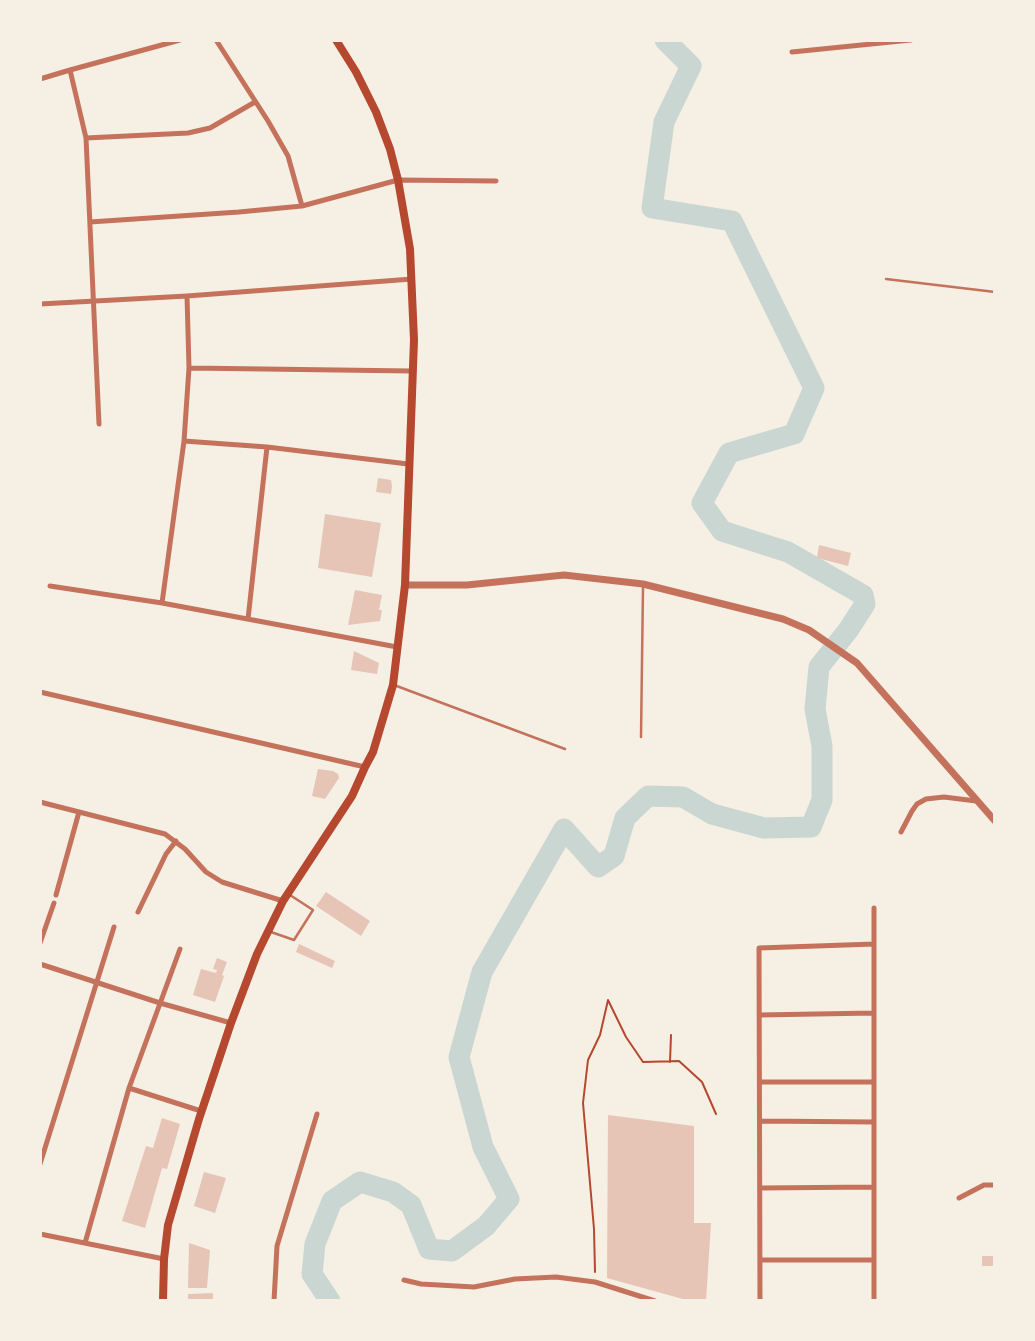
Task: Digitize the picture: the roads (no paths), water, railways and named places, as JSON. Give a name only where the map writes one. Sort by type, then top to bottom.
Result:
[{"type":"main road","points":[[163,1301],[168,1226],[201,1111],[231,1023],[257,954],[285,897],[346,805],[365,767],[380,731],[393,685],[405,585],[414,340],[410,249],[390,149],[376,112],[336,40]]},
{"type":"street","points":[[40,79],[180,40]]},
{"type":"street","points":[[216,40],[288,156],[302,206]]},
{"type":"street","points":[[792,52],[911,40]]},
{"type":"street","points":[[70,70],[86,138],[99,424]]},
{"type":"street","points":[[86,138],[188,133],[210,128],[255,102]]},
{"type":"street","points":[[90,222],[302,206],[398,180],[496,181]]},
{"type":"street","points":[[40,304],[412,279]]},
{"type":"street","points":[[162,603],[184,441],[189,368],[187,296]]},
{"type":"street","points":[[189,368],[412,371]]},
{"type":"street","points":[[184,441],[267,447],[408,464]]},
{"type":"street","points":[[248,619],[267,447]]},
{"type":"street","points":[[405,585],[467,585],[564,575],[643,584],[783,619],[827,640],[851,657],[995,821]]},
{"type":"street","points":[[50,586],[162,603],[397,647]]},
{"type":"street","points":[[40,692],[365,767]]},
{"type":"street","points":[[901,832],[912,811],[926,799],[944,797],[976,801]]},
{"type":"street","points":[[40,802],[165,834],[185,849],[206,872],[222,881],[285,897]]},
{"type":"street","points":[[56,895],[79,812]]},
{"type":"street","points":[[138,912],[166,854],[176,841]]},
{"type":"street","points":[[40,943],[54,903]]},
{"type":"street","points":[[874,908],[874,1301]]},
{"type":"street","points":[[40,1164],[114,927]]},
{"type":"street","points":[[760,1301],[759,948],[874,944]]},
{"type":"street","points":[[85,1243],[129,1088],[180,949]]},
{"type":"street","points":[[40,964],[231,1023]]},
{"type":"street","points":[[760,1016],[874,1013]]},
{"type":"street","points":[[760,1082],[874,1082]]},
{"type":"street","points":[[129,1088],[201,1111]]},
{"type":"street","points":[[274,1301],[277,1246],[317,1114]]},
{"type":"street","points":[[760,1121],[874,1122]]},
{"type":"street","points":[[959,1198],[984,1185],[995,1185]]},
{"type":"street","points":[[760,1188],[874,1187]]},
{"type":"street","points":[[40,1234],[164,1259]]},
{"type":"street","points":[[760,1260],[874,1260]]},
{"type":"street","points":[[404,1280],[421,1284],[474,1287],[515,1279],[556,1277],[595,1282],[655,1301]]},
{"type":"lane","points":[[886,279],[995,292]]},
{"type":"lane","points":[[641,737],[643,584]]},
{"type":"lane","points":[[393,685],[565,749]]},
{"type":"lane","points":[[268,930],[294,940],[313,910],[285,897]]},
{"type":"waterway","points":[[330,1301],[312,1274],[315,1244],[332,1201],[360,1182],[393,1192],[411,1205],[429,1249],[452,1251],[486,1226],[509,1199],[483,1147],[459,1057],[482,972],[564,829],[598,867],[614,856],[625,818],[648,796],[683,797],[712,814],[764,828],[811,827],[822,800],[822,746],[815,709],[819,667],[865,604],[863,595],[788,552],[722,531],[702,503],[729,453],[794,434],[814,388],[732,221],[652,208],[664,122],[691,66],[665,40]]}]
